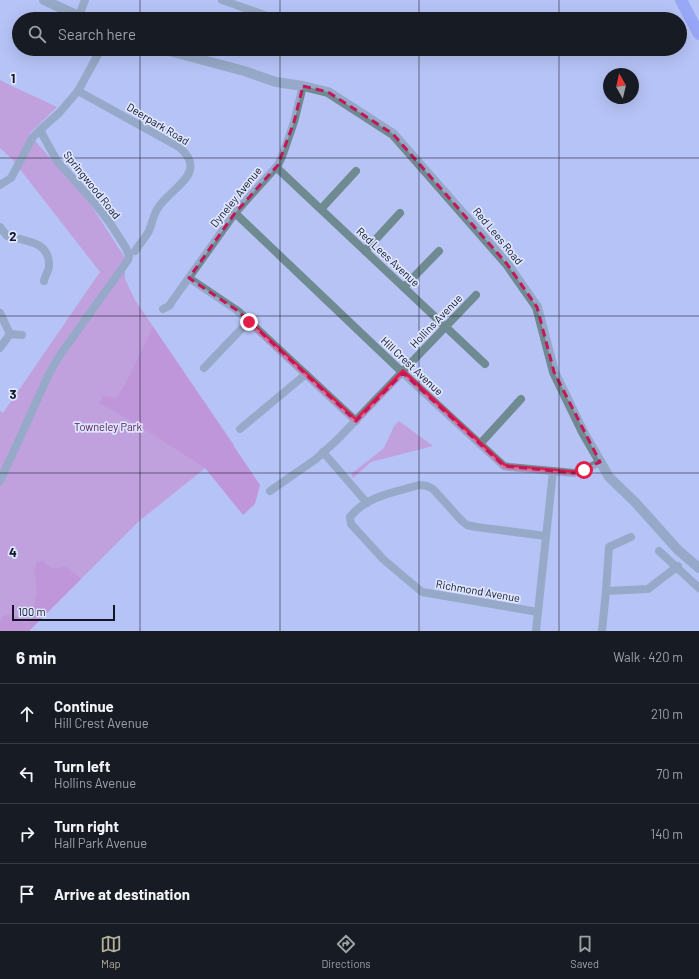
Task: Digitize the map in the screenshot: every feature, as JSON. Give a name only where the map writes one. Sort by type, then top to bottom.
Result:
[{"type":"street","points":[[44,0],[71,12]]},
{"type":"street","points":[[83,12],[85,0]]},
{"type":"street","points":[[222,0],[256,12]]},
{"type":"street","points":[[0,185],[11,178],[33,137],[59,113],[78,91],[96,56]]},
{"type":"street","name":"Red Lees Road","points":[[188,56],[244,71],[276,82],[328,92],[393,134],[508,264],[537,307],[554,372],[609,478],[635,502],[678,550],[699,568]]},
{"type":"street","name":"Dyneley Avenue","points":[[163,309],[169,306],[235,213],[276,167],[283,154],[294,122],[303,86]]},
{"type":"street","name":"Deerpark Road","points":[[78,91],[179,147],[188,154],[191,164],[189,174],[180,186],[164,200],[157,209],[149,231],[135,252]]},
{"type":"street","name":"Springwood Road","points":[[0,481],[49,374],[60,355],[128,260],[129,256],[126,248],[110,223],[93,201],[57,161],[40,130]]},
{"type":"street","name":"Red Lees Avenue","points":[[276,167],[485,364]]},
{"type":"street","points":[[321,209],[356,171]]},
{"type":"street","name":"Hill Crest Avenue","points":[[235,213],[504,466],[574,473],[600,462]]},
{"type":"street","points":[[365,251],[400,213]]},
{"type":"street","points":[[0,226],[7,236],[38,244],[47,252],[49,266],[44,281]]},
{"type":"street","points":[[404,287],[439,251]]},
{"type":"street","points":[[189,278],[238,310],[249,322],[356,421]]},
{"type":"street","name":"Hollins Avenue","points":[[270,491],[323,452],[356,421],[476,295]]},
{"type":"street","points":[[0,313],[10,334]]},
{"type":"street","points":[[204,368],[249,322]]},
{"type":"street","points":[[10,334],[22,335]]},
{"type":"street","points":[[0,348],[10,334]]},
{"type":"street","points":[[240,429],[306,374]]},
{"type":"street","points":[[480,444],[521,400]]},
{"type":"street","points":[[323,452],[367,503]]},
{"type":"street","points":[[536,631],[553,471]]},
{"type":"street","name":"Richmond Avenue","points":[[538,612],[422,592],[384,560],[351,524],[350,517],[373,498],[419,485],[427,486],[433,489],[467,525],[546,536]]},
{"type":"street","points":[[602,631],[608,547],[631,537]]},
{"type":"street","points":[[659,551],[677,566],[699,588]]},
{"type":"street","points":[[606,591],[648,589],[677,566]]},
{"type":"highlighted area","points":[[303,86],[328,92],[393,134],[507,264],[537,307],[554,372],[600,462],[574,473],[504,466],[403,373],[356,421],[238,311],[189,278],[235,213],[278,165],[294,122]]},
{"type":"green space","name":"Towneley Park","points":[[0,80],[57,107],[29,134],[89,202],[125,258],[125,279],[135,300],[234,445],[138,522],[29,631],[0,631],[0,411],[3,413],[100,272],[12,159],[0,148]]},
{"type":"green space","points":[[399,421],[433,446],[371,462],[353,478],[351,474],[384,448],[394,426]]},
{"type":"shaded area","points":[[153,327],[260,485],[255,504],[243,515],[205,468],[135,423],[99,403],[103,396],[116,398],[126,383]]},
{"type":"shaded area","points":[[43,561],[53,569],[65,566],[81,579],[29,631],[0,631],[0,623],[3,616],[12,614],[25,623],[31,621],[37,591],[34,572],[37,562]]},
{"type":"waterway","points":[[681,0],[699,34]]},
{"type":"route","points":[[249,322],[356,421],[403,372],[504,466],[574,473],[584,470]]}]
